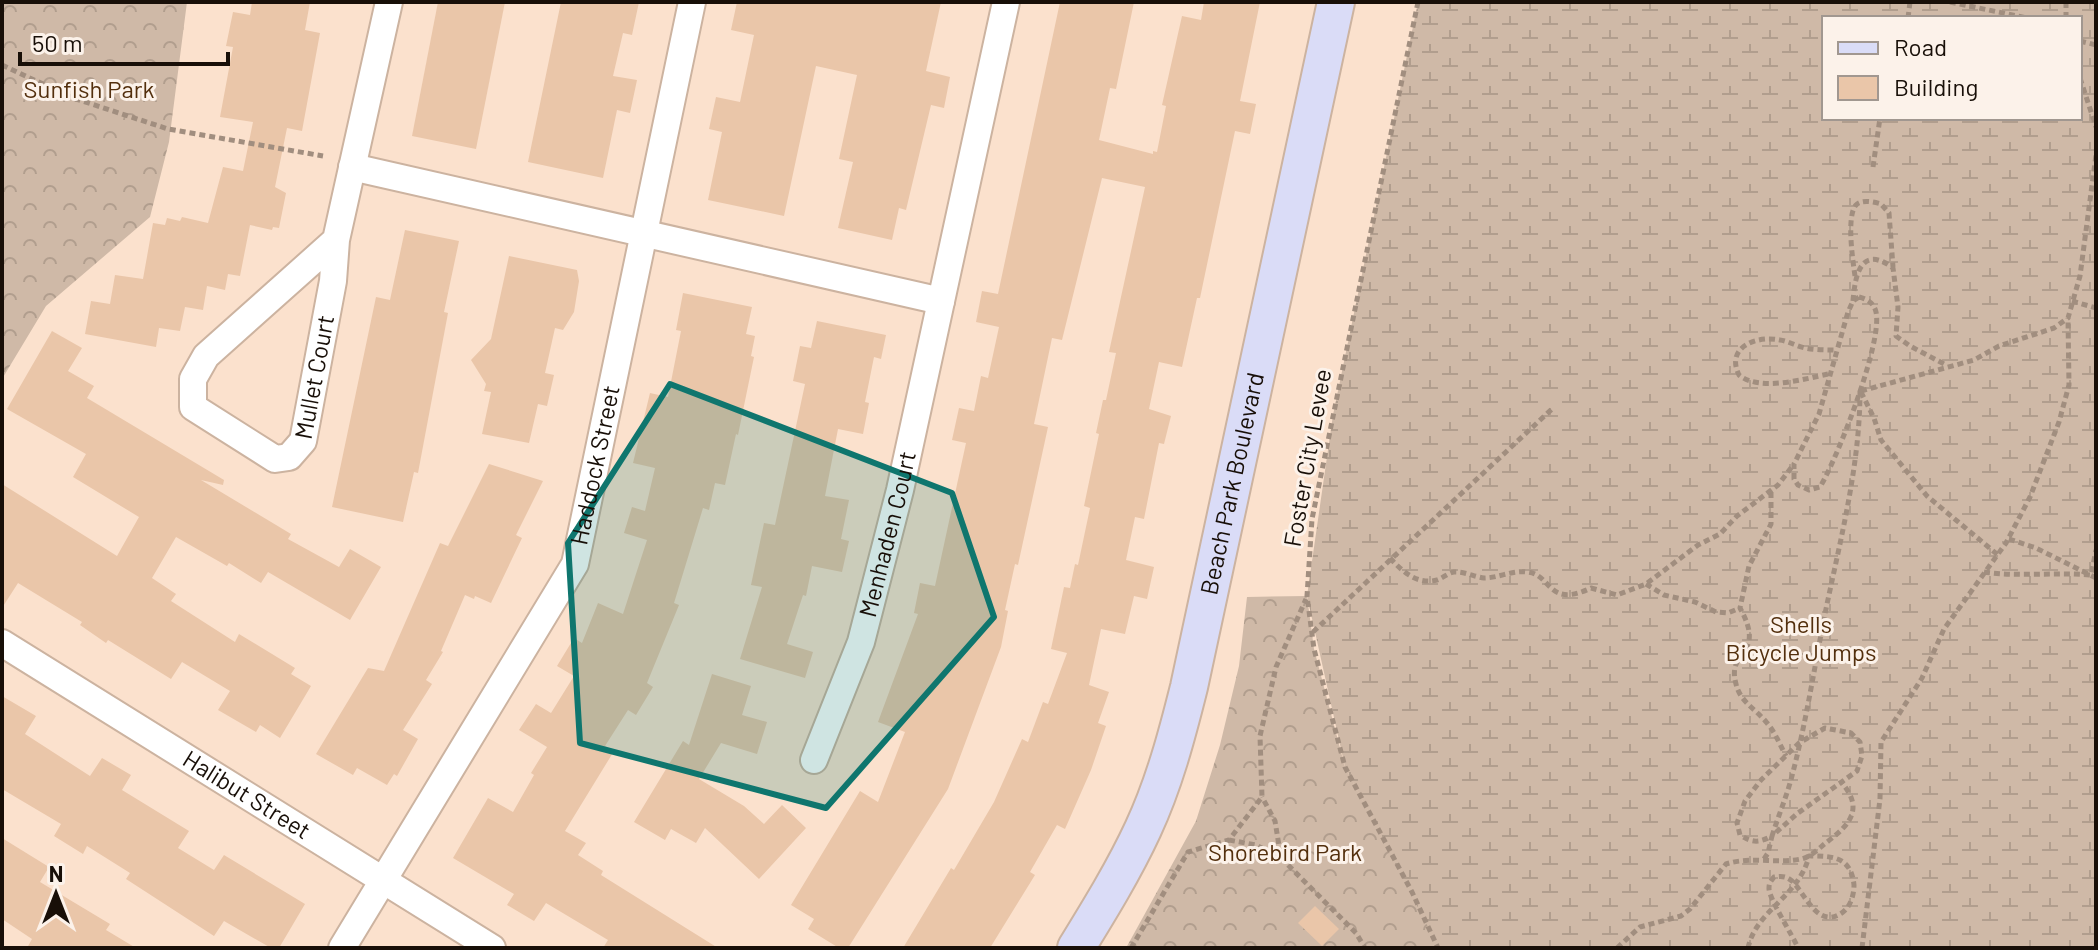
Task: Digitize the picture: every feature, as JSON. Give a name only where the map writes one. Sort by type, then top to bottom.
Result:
[{"type":"main road","name":"Beach Park Boulevard","points":[[1076,948],[1144,828],[1170,761],[1189,687],[1336,2]]},
{"type":"street","name":"Mullet Court","points":[[336,240],[206,356],[193,379],[193,407],[275,459],[289,457],[303,441],[333,281],[336,240],[389,2]]},
{"type":"street","name":"Haddock Street","points":[[342,948],[575,564],[692,2]]},
{"type":"street","name":"Menhaden Court","points":[[814,760],[861,642],[900,490],[1006,2]]},
{"type":"street","points":[[352,167],[941,301]]},
{"type":"street","name":"Halibut Street","points":[[2,643],[492,948]]},
{"type":"path","name":"Foster City Levee","points":[[1418,2],[1312,519],[1307,596],[1328,707],[1345,767],[1412,892],[1438,948]]},
{"type":"path","points":[[1950,2],[2017,16]]},
{"type":"path","points":[[2,65],[73,98],[168,129],[323,156]]},
{"type":"path","points":[[2082,84],[2096,127]]},
{"type":"path","points":[[1873,167],[1880,120]]},
{"type":"path","points":[[1862,948],[1880,799],[1881,742],[1922,678],[1944,629],[2009,539],[2030,497],[2059,422],[2069,385],[2068,318],[2080,276],[2096,155]]},
{"type":"path","points":[[1390,558],[1403,572],[1425,581],[1434,581],[1455,572],[1487,578],[1525,572],[1537,574],[1549,589],[1559,593],[1578,594],[1591,588],[1617,595],[1646,584],[1698,545],[1720,534],[1737,516],[1771,491],[1794,464],[1819,414],[1853,301],[1852,214],[1860,202],[1881,204],[1889,213],[1898,307],[1896,336],[1947,365]]},
{"type":"path","points":[[1855,276],[1868,260],[1878,260],[1893,268]]},
{"type":"path","points":[[1794,464],[1794,479],[1798,485],[1809,490],[1820,487],[1829,472],[1860,391],[1876,326],[1876,311],[1866,299],[1859,297],[1853,301]]},
{"type":"path","points":[[2072,301],[2096,308]]},
{"type":"path","points":[[1860,391],[1974,360],[1999,346],[2054,328],[2068,318]]},
{"type":"path","points":[[1829,373],[1799,382],[1753,383],[1739,375],[1735,362],[1737,353],[1750,341],[1769,338],[1801,347],[1837,350]]},
{"type":"path","points":[[1860,391],[1881,440],[1927,496],[1998,555]]},
{"type":"path","points":[[1764,859],[1793,772],[1799,743],[1849,494],[1860,425],[1860,391]]},
{"type":"path","points":[[1312,632],[1553,408]]},
{"type":"path","points":[[1771,491],[1771,524],[1749,566],[1740,608],[1751,628],[1751,642],[1738,659],[1735,671],[1736,685],[1745,703],[1768,723],[1786,756]]},
{"type":"path","points":[[2009,539],[2036,548],[2093,576]]},
{"type":"path","points":[[2093,576],[2096,550]]},
{"type":"path","points":[[1984,572],[2005,575],[2057,572],[2093,576]]},
{"type":"path","points":[[1646,584],[1664,595],[1695,602],[1716,612],[1728,613],[1740,608]]},
{"type":"path","points":[[1281,858],[1275,821],[1262,797],[1260,736],[1276,667],[1307,596]]},
{"type":"path","points":[[1825,728],[1851,733],[1860,742],[1862,756],[1857,771],[1772,836],[1762,842],[1751,842],[1740,835],[1737,823],[1745,801],[1786,756],[1799,743],[1825,728]]},
{"type":"path","points":[[1617,948],[1640,927],[1681,916],[1726,864],[1809,856],[1841,832],[1850,819],[1855,806],[1852,794],[1841,782]]},
{"type":"path","points":[[1229,840],[1262,797]]},
{"type":"path","points":[[1131,948],[1188,852],[1229,840],[1256,845],[1281,858],[1356,933],[1365,948]]},
{"type":"path","points":[[1748,948],[1759,924],[1796,886],[1806,869],[1809,856]]},
{"type":"path","points":[[1798,948],[1770,897],[1769,887],[1774,877],[1787,878],[1820,915],[1841,915],[1849,907],[1854,894],[1854,882],[1844,861],[1836,856],[1809,856]]},
{"type":"highlighted area","points":[[670,384],[952,493],[994,617],[826,808],[580,743],[568,543]]},
{"type":"green space","name":"Sunfish Park","points":[[2,2],[187,2],[169,142],[150,217],[46,306],[2,379]]},
{"type":"green space","name":"Shells Bicycle Jumps","points":[[1418,2],[2096,2],[2096,948],[1439,948],[1345,767],[1307,596],[1333,415]]},
{"type":"green space","name":"Shorebird Park","points":[[1307,596],[1314,649],[1345,767],[1441,948],[1126,948],[1196,821],[1220,745],[1239,666],[1247,597]]},
{"type":"building","points":[[252,2],[310,2],[305,30],[320,33],[302,131],[287,128],[275,187],[286,193],[279,228],[273,227],[272,230],[250,225],[240,276],[228,274],[225,290],[207,286],[203,310],[185,307],[180,331],[159,328],[156,347],[85,334],[91,301],[110,304],[115,275],[143,279],[153,223],[165,225],[167,218],[180,221],[182,217],[208,223],[223,167],[243,171],[253,122],[220,117],[233,47],[226,46],[233,12],[250,15]]},
{"type":"building","points":[[438,2],[505,2],[476,149],[412,136]]},
{"type":"building","points":[[561,2],[639,2],[632,35],[623,33],[613,76],[637,80],[630,113],[617,110],[603,178],[528,162]]},
{"type":"building","points":[[737,2],[941,2],[926,71],[950,77],[944,108],[931,105],[906,210],[899,208],[892,240],[838,228],[853,162],[839,159],[857,75],[816,66],[784,216],[708,200],[722,132],[709,129],[716,97],[740,102],[754,35],[731,30]]},
{"type":"building","points":[[1060,2],[1134,2],[1116,89],[1110,88],[1099,140],[1153,154],[1153,151],[1157,152],[1166,106],[1162,105],[1182,16],[1201,20],[1204,2],[1260,2],[1240,101],[1256,104],[1250,134],[1235,131],[1200,298],[1197,298],[1182,367],[1159,362],[1149,409],[1171,416],[1164,444],[1159,443],[1144,519],[1135,517],[1126,560],[1154,567],[1147,599],[1134,596],[1125,634],[1101,629],[1089,685],[1109,692],[1098,723],[1106,726],[1091,770],[1065,829],[1057,825],[1030,872],[1035,875],[990,948],[903,948],[994,802],[1022,739],[1028,742],[1043,702],[1048,704],[1067,653],[1051,649],[1064,587],[1070,588],[1075,564],[1078,565],[1090,508],[1084,506],[1099,434],[1096,433],[1116,353],[1109,352],[1145,187],[1102,178],[1062,340],[1052,338],[1034,424],[1048,427],[1005,610],[1008,611],[1001,647],[948,789],[848,948],[839,948],[808,929],[814,919],[791,905],[860,791],[878,802],[905,732],[878,722],[918,614],[914,613],[920,583],[935,586],[966,443],[952,440],[959,408],[974,411],[981,376],[988,378],[999,327],[976,322],[982,291],[998,294]]},
{"type":"building","points":[[405,230],[459,241],[444,312],[448,313],[418,473],[414,472],[403,522],[332,507],[376,297],[390,300]]},
{"type":"building","points":[[509,256],[577,270],[579,281],[574,312],[563,330],[555,328],[545,373],[554,375],[547,406],[538,404],[529,443],[482,434],[491,392],[484,391],[486,384],[471,360],[491,339]]},
{"type":"building","points":[[683,293],[752,307],[746,334],[755,336],[751,356],[754,357],[738,435],[725,485],[715,483],[709,510],[703,508],[674,603],[679,605],[647,683],[653,687],[636,715],[628,710],[605,746],[614,751],[565,831],[586,843],[578,855],[603,871],[601,875],[718,948],[603,948],[608,940],[546,903],[534,921],[507,905],[514,894],[453,858],[488,798],[513,812],[547,747],[519,730],[536,704],[551,713],[574,676],[557,666],[574,638],[582,643],[598,603],[623,614],[647,540],[624,533],[632,507],[645,511],[655,468],[633,463],[650,393],[668,397],[681,331],[676,330]]},
{"type":"building","points":[[817,321],[886,335],[881,359],[874,357],[865,402],[869,403],[863,434],[838,429],[825,496],[849,500],[841,539],[849,541],[842,572],[812,566],[806,596],[803,595],[787,644],[813,652],[805,678],[740,659],[762,587],[751,585],[764,523],[775,525],[805,384],[793,381],[800,346],[811,348]]},
{"type":"building","points":[[52,331],[82,348],[68,371],[94,386],[87,398],[224,480],[223,485],[201,480],[291,534],[288,539],[339,567],[350,549],[381,567],[350,620],[268,572],[261,583],[176,537],[152,578],[176,594],[171,601],[235,642],[239,634],[295,668],[291,674],[311,686],[280,738],[260,725],[256,732],[218,710],[230,691],[182,662],[171,679],[108,640],[106,643],[80,625],[82,622],[18,583],[2,608],[2,484],[117,556],[139,517],[73,477],[86,454],[7,409]]},
{"type":"building","points":[[489,464],[543,481],[516,535],[522,538],[491,603],[465,595],[443,652],[426,680],[432,684],[403,730],[418,739],[397,776],[394,774],[387,785],[357,768],[353,775],[316,754],[368,668],[384,671],[440,543],[448,546]]},
{"type":"building","points":[[712,674],[751,686],[742,715],[767,722],[757,754],[721,743],[699,779],[744,806],[764,824],[782,805],[806,828],[759,879],[705,828],[696,843],[671,829],[665,840],[634,822],[683,741],[689,745]]},
{"type":"building","points":[[2,696],[36,716],[25,734],[90,776],[102,758],[131,775],[122,790],[189,831],[178,848],[214,870],[224,855],[305,904],[279,948],[271,948],[224,921],[214,936],[126,879],[130,873],[87,846],[83,854],[54,836],[61,824],[2,789]]},
{"type":"building","points":[[2,838],[49,867],[40,882],[110,924],[106,930],[136,948],[27,948],[32,939],[2,919]]},
{"type":"building","points":[[1315,906],[1339,929],[1322,946],[1298,923]]}]
